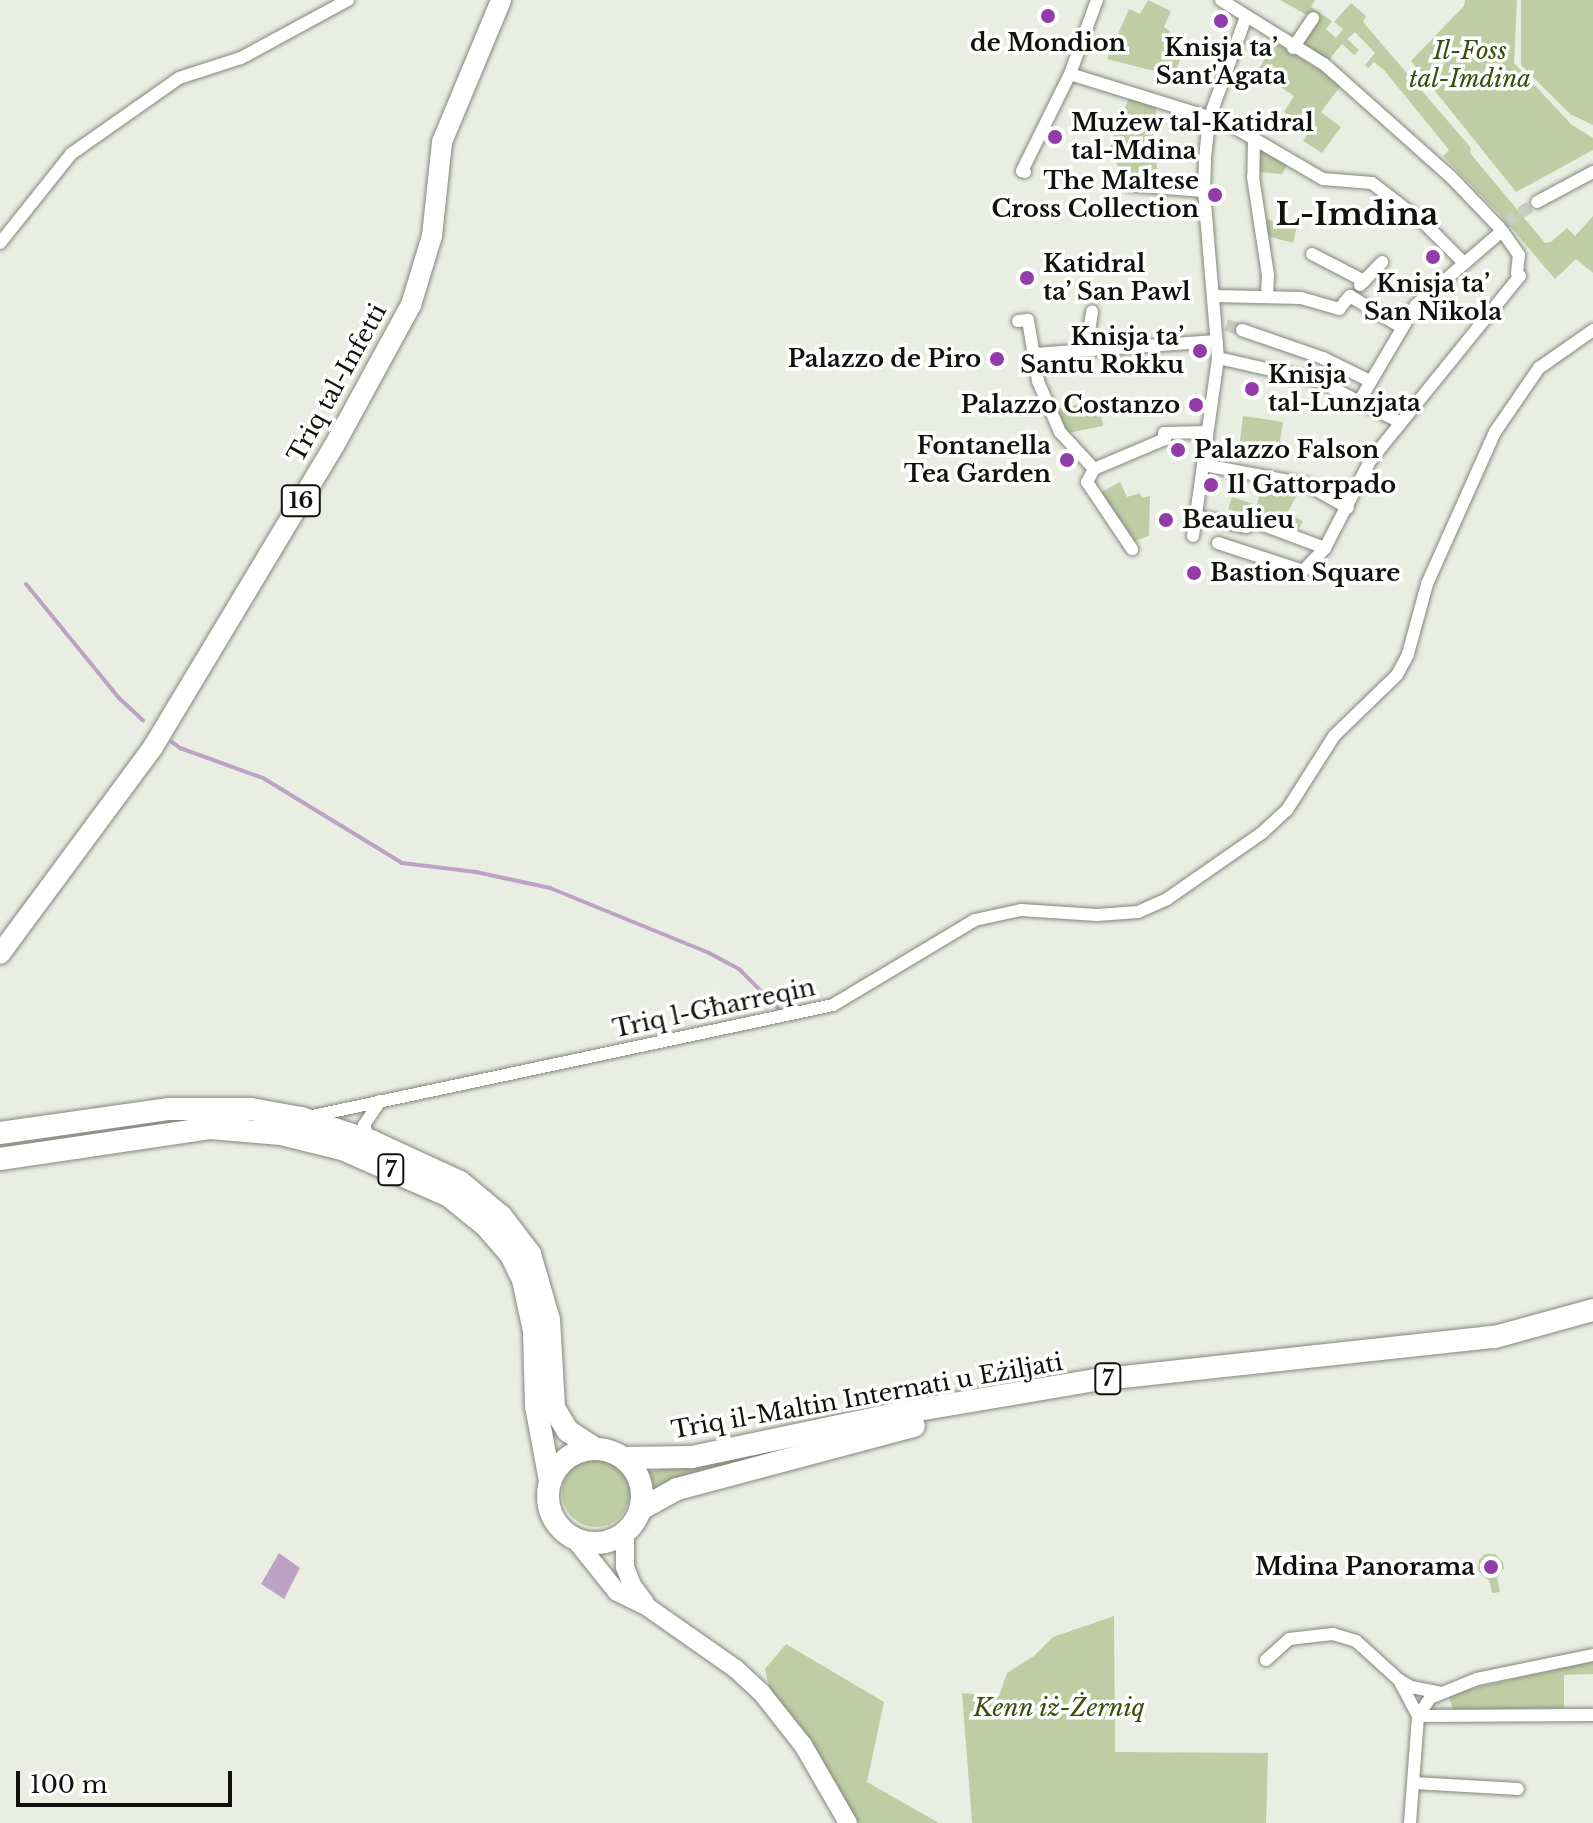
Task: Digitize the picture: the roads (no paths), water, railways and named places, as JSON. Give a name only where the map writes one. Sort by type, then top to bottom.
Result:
[{"type":"highway","name":"7","points":[[0,1133],[181,1108],[251,1109],[301,1118],[371,1141],[460,1182],[485,1200],[515,1230],[530,1254],[544,1293],[549,1320],[551,1394],[559,1422],[578,1441],[624,1458]]},
{"type":"highway","name":"7","points":[[6,1160],[210,1128],[281,1134],[342,1149],[449,1196],[486,1226],[511,1255],[523,1280],[534,1331],[536,1406],[550,1481],[548,1494],[554,1519],[573,1537]]},
{"type":"highway","name":"Triq il-Maltin Internati u Eżiljati","points":[[624,1458],[655,1460],[692,1457],[900,1413],[1096,1380],[1495,1337],[1593,1310]]},
{"type":"highway","name":"Triq il-Maltin Internati u Eżiljati","points":[[641,1509],[677,1489],[903,1428],[1104,1394],[1499,1348],[1593,1324]]},
{"type":"highway","points":[[550,1481],[566,1458],[594,1448]]},
{"type":"highway","points":[[624,1458],[640,1481],[641,1509]]},
{"type":"highway","name":"7","points":[[625,1533],[641,1509]]},
{"type":"highway","points":[[573,1537],[600,1543],[625,1533]]},
{"type":"main road","name":"Triq tal-Infetti","points":[[0,954],[153,747],[334,446],[411,305],[432,236],[442,142],[501,0]]},
{"type":"street","points":[[0,243],[71,154],[179,78],[241,58],[348,0]]},
{"type":"street","points":[[1025,172],[1022,171],[1070,74],[1097,0]]},
{"type":"street","points":[[1218,543],[1303,571],[1325,548],[1370,461],[1520,276],[1517,273],[1519,255],[1502,227],[1451,177],[1324,64],[1293,48],[1221,0]]},
{"type":"street","points":[[1193,536],[1218,358],[1217,341],[1222,324],[1215,296],[1204,191],[1209,119],[1246,17]]},
{"type":"street","points":[[1293,48],[1313,18]]},
{"type":"street","points":[[1070,74],[1225,122],[1323,179],[1372,183],[1424,223],[1464,263]]},
{"type":"street","points":[[1254,138],[1253,177],[1266,261],[1267,295]]},
{"type":"street","points":[[1537,202],[1593,172]]},
{"type":"street","points":[[1128,185],[1204,191]]},
{"type":"street","points":[[1360,400],[1416,305],[1502,227]]},
{"type":"street","points":[[1312,254],[1364,281]]},
{"type":"street","points":[[1215,296],[1301,298],[1339,309],[1382,262]]},
{"type":"street","points":[[1350,296],[1401,327]]},
{"type":"street","points":[[1086,350],[1092,311]]},
{"type":"street","points":[[1018,321],[1028,320],[1038,381],[1060,432],[1094,469]]},
{"type":"street","points":[[1242,330],[1323,358],[1370,381]]},
{"type":"street","name":"Triq l-Għarreqin","points":[[301,1118],[833,1005],[975,920],[1021,910],[1097,915],[1138,912],[1167,899],[1278,819],[1298,797],[1334,736],[1397,675],[1408,654],[1427,584],[1495,432],[1539,368],[1593,330]]},
{"type":"street","points":[[1034,354],[1217,341]]},
{"type":"street","points":[[1218,358],[1316,380],[1400,422]]},
{"type":"street","points":[[1132,549],[1087,482],[1094,469],[1165,439],[1164,433],[1207,432]]},
{"type":"street","points":[[1204,465],[1306,484],[1348,508]]},
{"type":"street","points":[[1196,516],[1246,527],[1255,522],[1325,548]]},
{"type":"street","points":[[371,1141],[364,1134],[364,1125],[380,1101]]},
{"type":"street","points":[[625,1533],[625,1567],[646,1606]]},
{"type":"street","points":[[573,1537],[617,1592],[646,1606],[736,1669],[783,1717],[822,1775],[848,1823]]},
{"type":"street","points":[[1266,1660],[1289,1639],[1333,1634],[1356,1641],[1411,1687],[1441,1693]]},
{"type":"street","points":[[1410,1823],[1418,1716],[1430,1698],[1477,1679],[1593,1655]]},
{"type":"street","points":[[1399,1680],[1418,1716]]},
{"type":"street","points":[[1418,1716],[1593,1715]]},
{"type":"street","points":[[1414,1783],[1518,1789]]},
{"type":"waterway","points":[[26,584],[119,698],[143,720]]},
{"type":"waterway","points":[[172,742],[180,748],[263,778],[402,863],[476,872],[550,888],[709,953],[739,969],[779,1009]]},
{"type":"tunnel","points":[[1505,223],[1537,202]]},
{"type":"tunnel","points":[[1226,325],[1242,330]]},
{"type":"place","name":"de Mondion","points":[[1048,16]]},
{"type":"place","name":"Knisja ta’ Sant'Agata","points":[[1221,21]]},
{"type":"place","name":"Mużew tal-Katidral tal-Mdina","points":[[1055,137]]},
{"type":"place","name":"The Maltese Cross Collection","points":[[1215,195]]},
{"type":"place","name":"Knisja ta’ San Nikola","points":[[1433,257]]},
{"type":"place","name":"Katidral ta’ San Pawl","points":[[1027,278]]},
{"type":"place","name":"Knisja ta’ Santu Rokku","points":[[1200,351]]},
{"type":"place","name":"Palazzo de Piro","points":[[997,359]]},
{"type":"place","name":"Knisja tal-Lunzjata","points":[[1252,389]]},
{"type":"place","name":"Palazzo Costanzo","points":[[1196,405]]},
{"type":"place","name":"Palazzo Falson","points":[[1178,450]]},
{"type":"place","name":"Fontanella Tea Garden","points":[[1067,460]]},
{"type":"place","name":"Il Gattorpado","points":[[1211,485]]},
{"type":"place","name":"Beaulieu","points":[[1166,520]]},
{"type":"place","name":"Bastion Square","points":[[1194,573]]},
{"type":"place","name":"Mdina Panorama","points":[[1491,1567]]},
{"type":"district","name":"L-Imdina","points":[[1357,214]]},
{"type":"park label","name":"Il-Foss tal-Imdina","points":[[1470,65]]},
{"type":"park label","name":"Kenn iż-Żerniq","points":[[1059,1708]]}]
